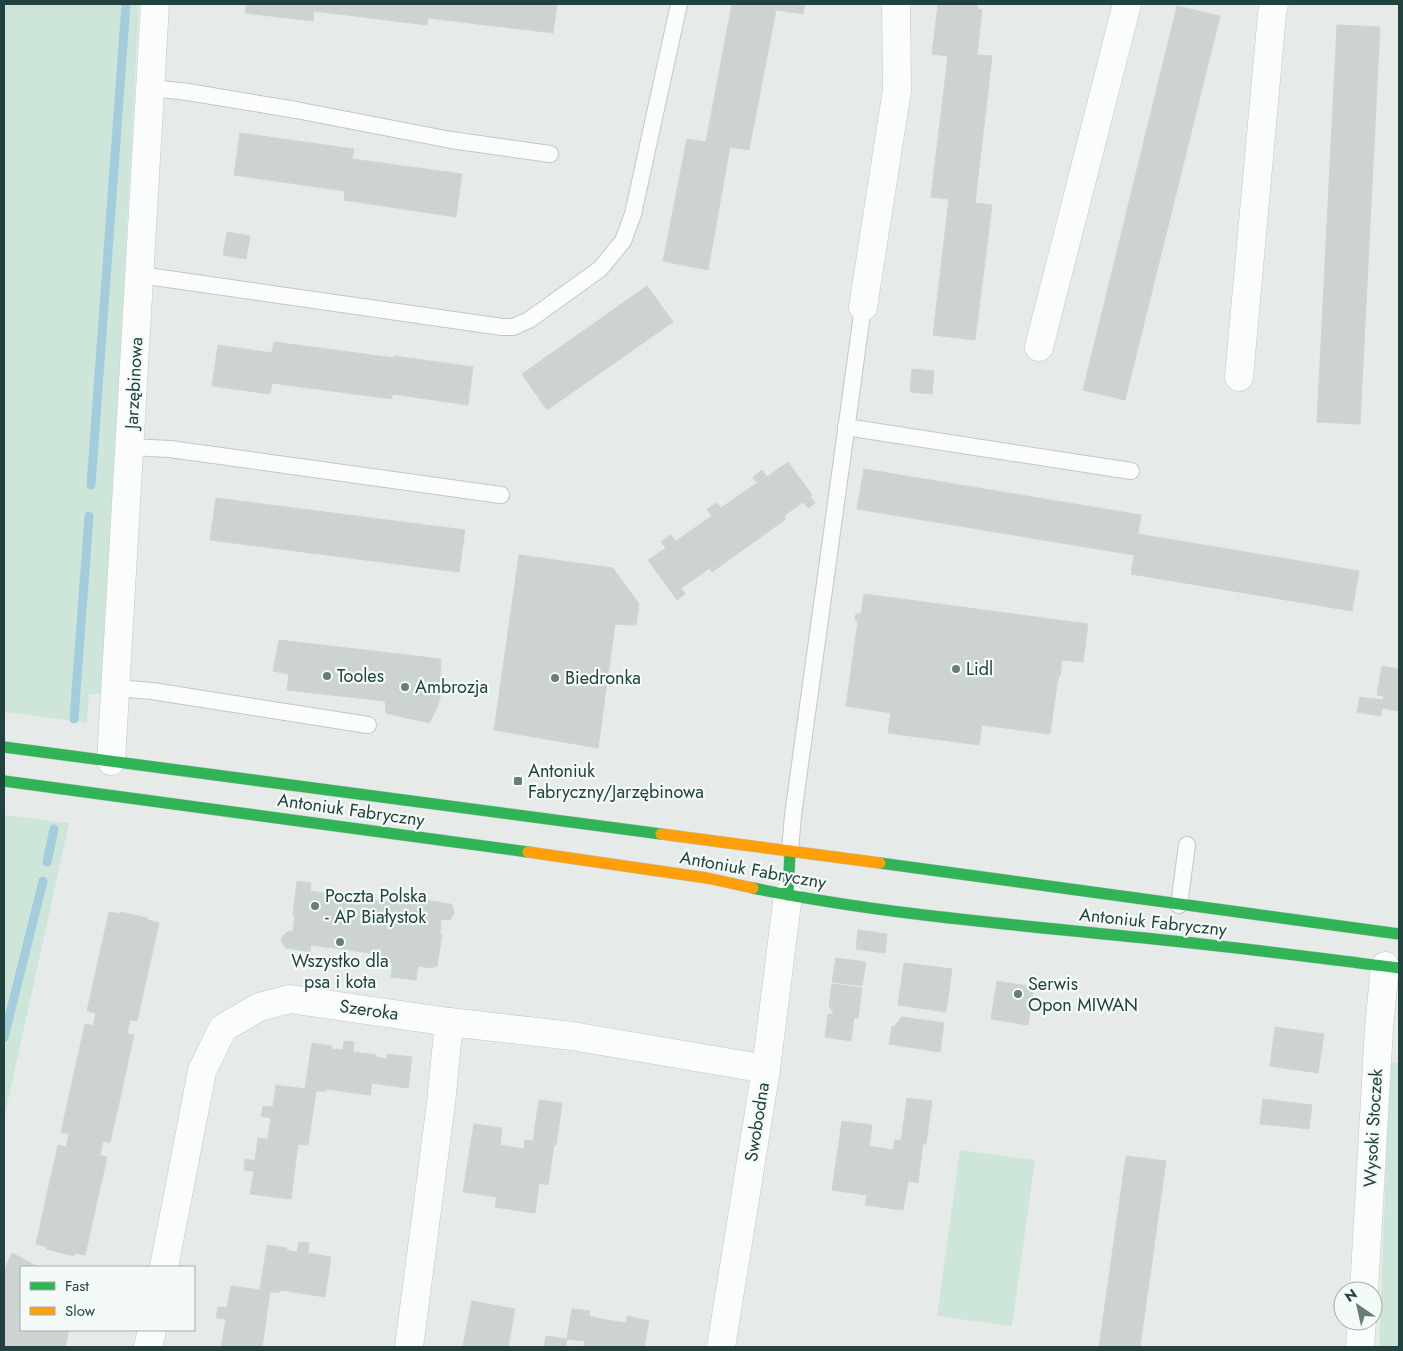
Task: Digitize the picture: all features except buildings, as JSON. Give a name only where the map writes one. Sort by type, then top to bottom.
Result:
[{"type":"main road","points":[[4,747],[106,778]]},
{"type":"main road","name":"Antoniuk Fabryczny","points":[[106,778],[790,850],[1399,934]]},
{"type":"main road","name":"Antoniuk Fabryczny","points":[[106,778],[502,848],[698,876],[788,895],[948,918],[1156,939],[1392,967]]},
{"type":"main road","points":[[4,781],[106,778]]},
{"type":"main road","points":[[788,895],[790,850]]},
{"type":"street","name":"Jarzębinowa","points":[[106,778],[116,688],[155,4]]},
{"type":"street","points":[[863,307],[897,90],[896,4]]},
{"type":"street","points":[[1039,347],[1127,4]]},
{"type":"street","points":[[1239,377],[1274,4]]},
{"type":"street","name":"Swobodna","points":[[721,1347],[766,1069],[788,895]]},
{"type":"street","name":"Wysoki Stoczek","points":[[1365,1281],[1379,1028],[1392,967]]},
{"type":"street","name":"Szeroka","points":[[164,1266],[202,1071],[223,1028],[259,1007],[290,999],[449,1022],[572,1036],[766,1069]]},
{"type":"street","points":[[409,1347],[441,1103],[449,1022]]},
{"type":"street","points":[[148,1347],[152,1331]]},
{"type":"street","points":[[1360,1347],[1361,1331]]},
{"type":"lane","points":[[140,275],[502,327],[521,324],[600,268],[623,241],[633,214],[679,4]]},
{"type":"lane","points":[[151,88],[188,92],[296,110],[451,140],[550,154]]},
{"type":"lane","points":[[790,850],[793,815],[863,307]]},
{"type":"lane","points":[[846,427],[1131,471]]},
{"type":"lane","points":[[130,447],[170,449],[501,495]]},
{"type":"lane","points":[[116,688],[152,691],[368,725]]},
{"type":"lane","points":[[1179,904],[1186,845]]},
{"type":"green space","points":[[4,4],[139,4],[102,694],[89,694],[87,723],[4,712]]},
{"type":"green space","points":[[4,815],[69,823],[4,1119]]},
{"type":"green space","points":[[1390,1062],[1399,1063],[1399,1347],[1379,1347],[1380,1331],[1383,1331],[1382,1281]]},
{"type":"green space","points":[[960,1150],[1035,1160],[1012,1326],[937,1316]]},
{"type":"waterway","points":[[91,485],[126,4]]},
{"type":"waterway","points":[[74,719],[89,516]]},
{"type":"waterway","points":[[47,862],[54,829]]},
{"type":"waterway","points":[[4,1038],[43,881]]},
{"type":"traffic: fast","points":[[4,747],[661,834]]},
{"type":"traffic: fast","points":[[4,781],[528,852]]},
{"type":"traffic: fast","points":[[788,895],[790,851]]},
{"type":"traffic: fast","points":[[880,863],[1399,934]]},
{"type":"traffic: fast","points":[[753,888],[903,912],[1399,968]]},
{"type":"traffic: slow","points":[[661,834],[880,863]]},
{"type":"traffic: slow","points":[[528,852],[707,878],[753,888]]},
{"type":"place","name":"Lidl","points":[[956,669]]},
{"type":"place","name":"Tooles","points":[[327,676]]},
{"type":"place","name":"Biedronka","points":[[555,678]]},
{"type":"place","name":"Ambrozja","points":[[405,687]]},
{"type":"place","name":"Antoniuk Fabryczny/Jarzębinowa","points":[[518,781]]},
{"type":"place","name":"Poczta Polska - AP Białystok","points":[[315,906]]},
{"type":"place","name":"Wszystko dla psa i kota","points":[[340,942]]},
{"type":"place","name":"Serwis Opon MIWAN","points":[[1018,994]]}]
